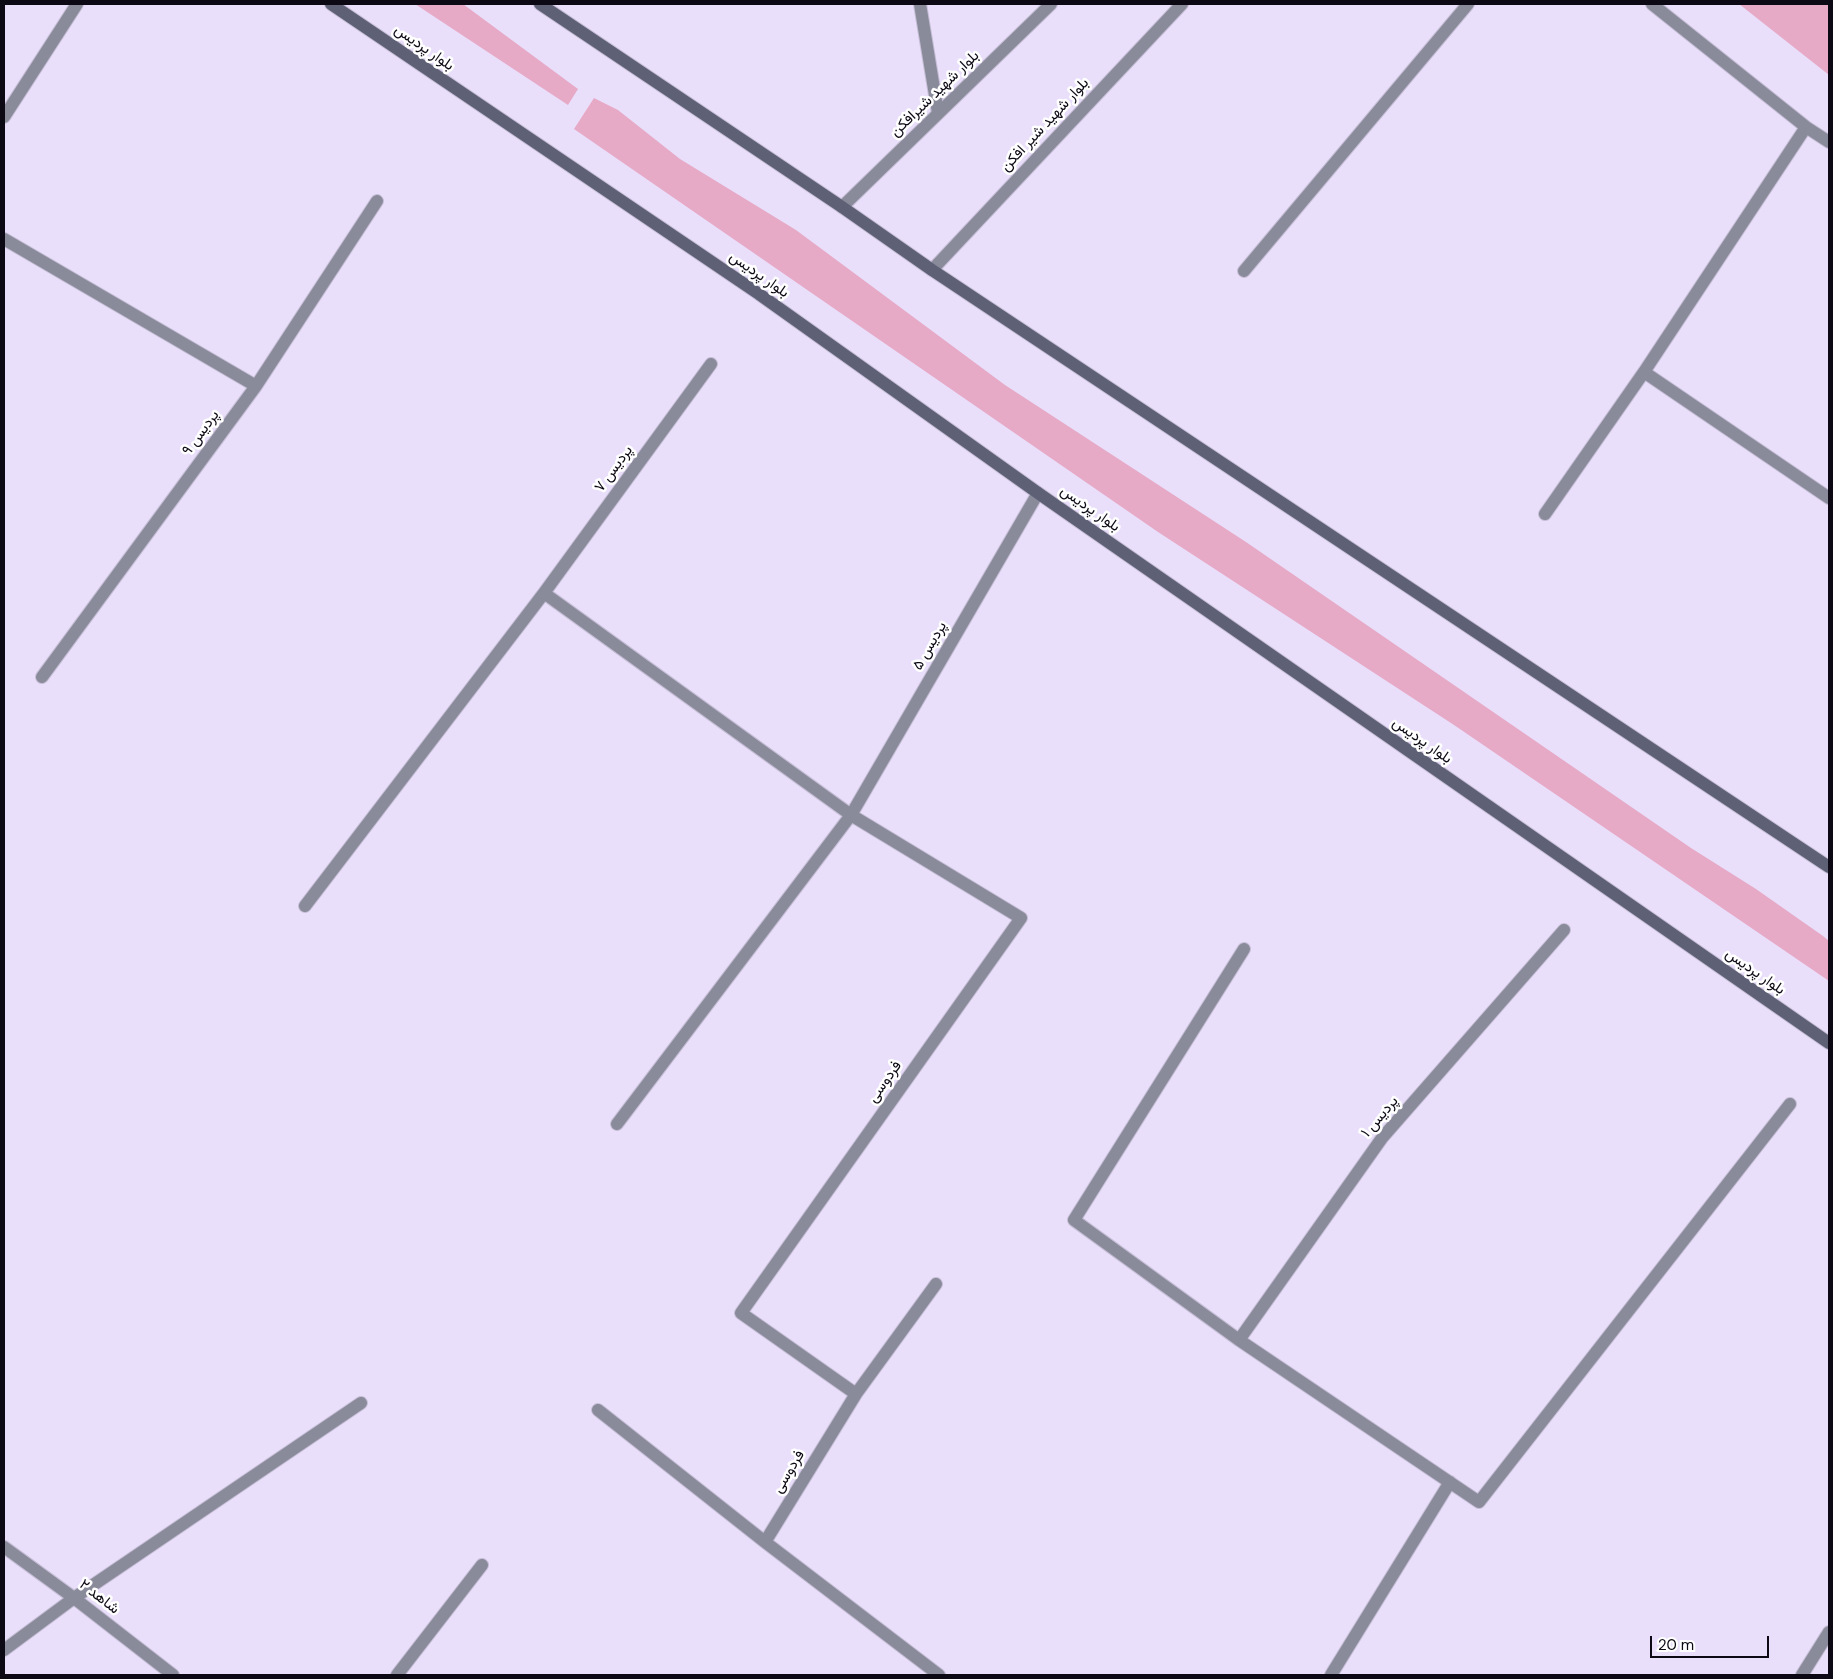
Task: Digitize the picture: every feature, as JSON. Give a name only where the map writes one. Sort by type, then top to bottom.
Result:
[{"type":"main road","name":"بلوار پردیس","points":[[330,4],[758,294],[1038,493],[1829,1043]]},
{"type":"main road","points":[[540,4],[842,207],[932,270],[1829,867]]},
{"type":"street","points":[[4,117],[77,4]]},
{"type":"street","points":[[920,4],[938,113]]},
{"type":"street","name":"بلوار شهید شیرافکن","points":[[842,207],[1051,4]]},
{"type":"street","name":"بلوار شهید شیر افکن","points":[[932,270],[1182,4]]},
{"type":"street","points":[[1244,271],[1468,4]]},
{"type":"street","points":[[1652,4],[1806,127],[1829,142]]},
{"type":"street","points":[[1545,514],[1644,372],[1806,127]]},
{"type":"street","name":"پردیس ۹","points":[[42,677],[256,386],[377,201]]},
{"type":"street","points":[[4,239],[256,386]]},
{"type":"street","name":"پردیس ۷","points":[[305,906],[544,593],[711,364]]},
{"type":"street","points":[[1644,372],[1829,498]]},
{"type":"street","name":"پردیس ۵","points":[[616,1124],[851,815],[1038,493]]},
{"type":"street","points":[[544,593],[851,815]]},
{"type":"street","name":"فردوسی","points":[[851,815],[1021,918],[741,1313],[856,1394]]},
{"type":"street","name":"پردیس ۱","points":[[1239,1340],[1382,1138],[1564,930]]},
{"type":"street","points":[[1244,949],[1074,1220],[1239,1340],[1479,1502],[1790,1104]]},
{"type":"street","name":"فردوسی","points":[[765,1542],[856,1394],[936,1284]]},
{"type":"street","points":[[4,1650],[74,1598],[361,1403]]},
{"type":"street","points":[[598,1410],[765,1542],[939,1675]]},
{"type":"street","points":[[1331,1675],[1450,1482]]},
{"type":"street","name":"شاهد ۲","points":[[4,1547],[74,1598],[173,1675]]},
{"type":"street","points":[[398,1675],[482,1565]]},
{"type":"street","points":[[1802,1675],[1827,1639]]},
{"type":"shaded area","points":[[415,4],[463,4],[578,89],[568,105]]},
{"type":"shaded area","points":[[1739,4],[1829,4],[1829,75]]},
{"type":"shaded area","points":[[594,98],[618,110],[680,159],[796,230],[1005,385],[1246,542],[1691,848],[1756,889],[1823,936],[1829,941],[1829,981],[1454,725],[1158,532],[574,129]]}]
